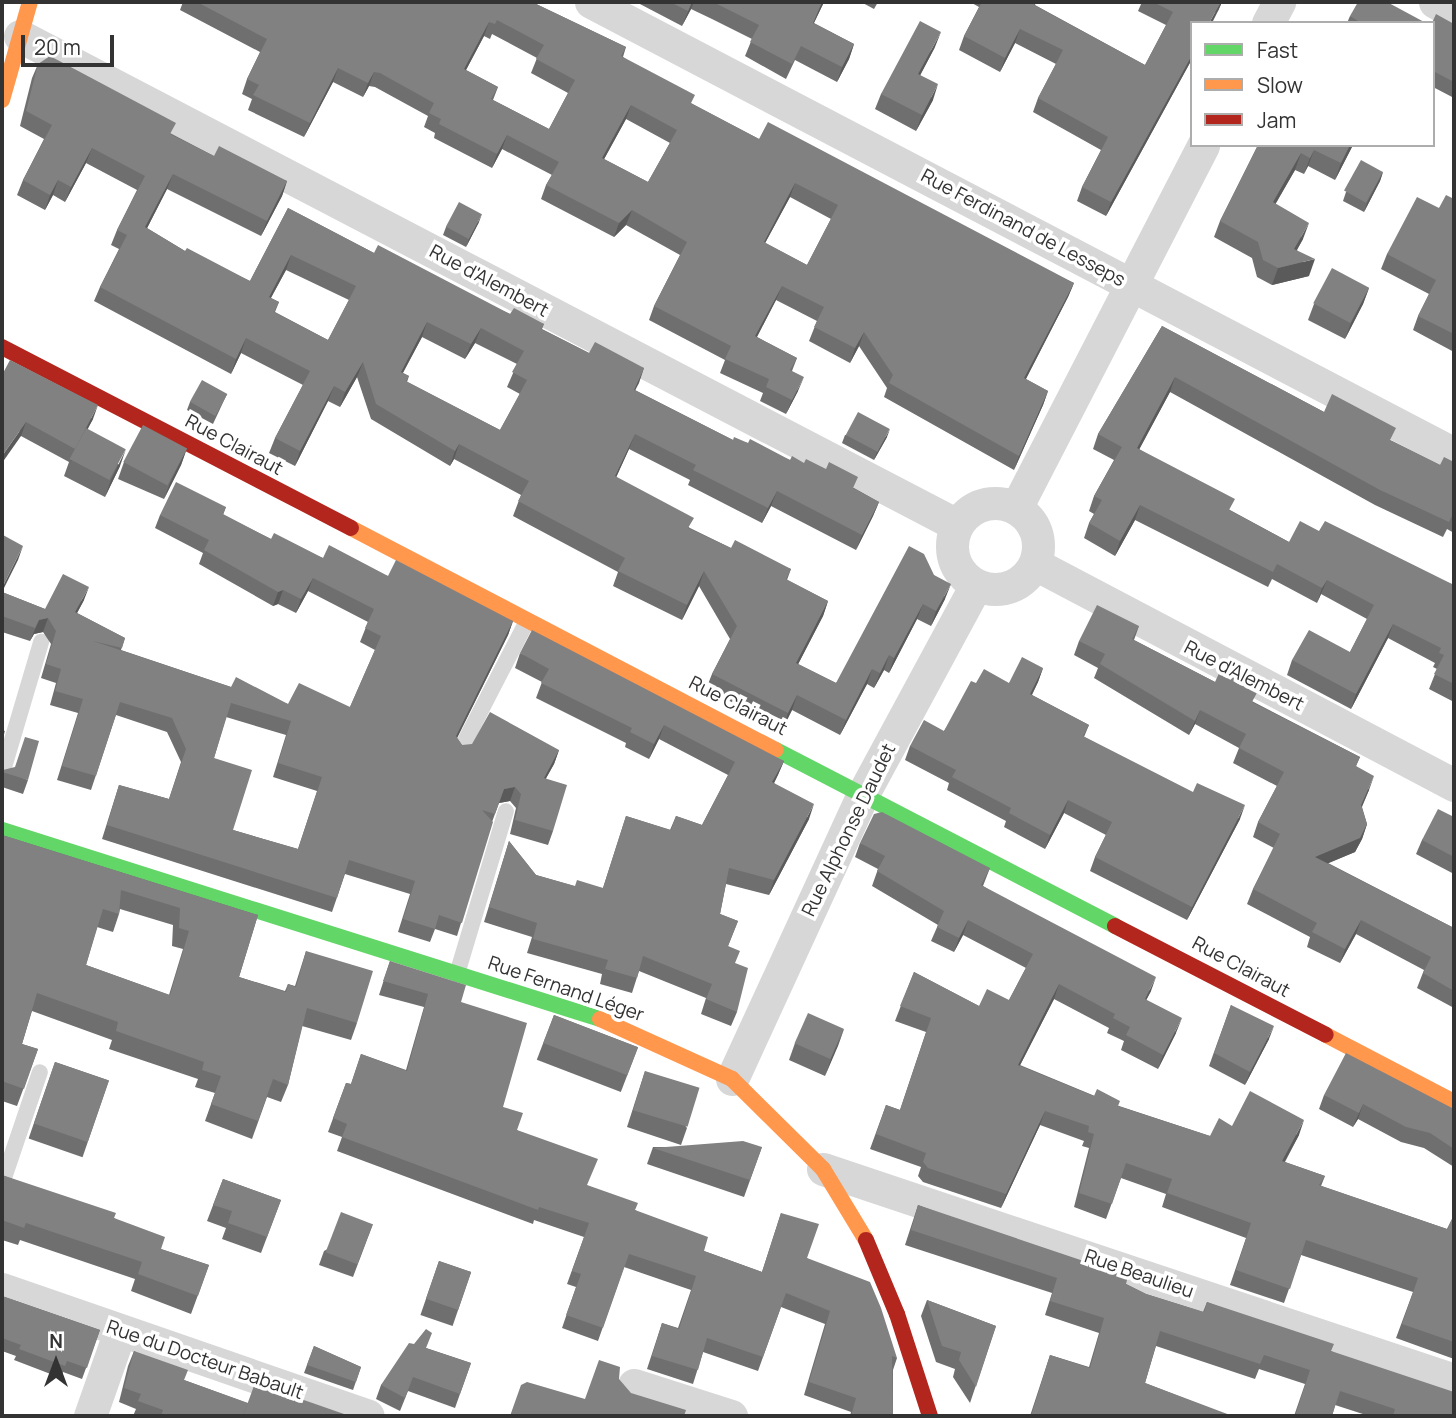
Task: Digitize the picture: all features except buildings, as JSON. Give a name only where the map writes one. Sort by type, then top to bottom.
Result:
[{"type":"street","points":[[2,100],[11,56],[30,2]]},
{"type":"street","name":"Rue Ferdinand de Lesseps","points":[[592,2],[1454,454]]},
{"type":"street","points":[[1269,21],[1279,2]]},
{"type":"street","points":[[1435,2],[1454,12]]},
{"type":"street","name":"Rue d'Alembert","points":[[11,56],[957,525]]},
{"type":"street","points":[[1016,508],[1202,147]]},
{"type":"street","name":"Rue Clairaut","points":[[2,347],[1454,1102]]},
{"type":"street","points":[[1000,503],[1016,508],[1036,532],[1035,564],[1010,587],[976,585],[954,559],[952,540],[957,525],[982,505],[1000,503]]},
{"type":"street","name":"Rue d'Alembert","points":[[1035,564],[1454,785]]},
{"type":"street","name":"Rue Alphonse Daudet","points":[[732,1079],[863,794],[976,585]]},
{"type":"street","name":"Rue Fernand Léger","points":[[2,830],[612,1023],[732,1079],[823,1169],[864,1237],[897,1314],[930,1416]]},
{"type":"street","name":"Rue Beaulieu","points":[[823,1169],[1454,1380]]},
{"type":"street","name":"Rue du Docteur Babault","points":[[2,1289],[368,1416]]},
{"type":"street","points":[[90,1416],[120,1331]]},
{"type":"street","points":[[634,1385],[731,1416]]},
{"type":"lane","points":[[461,749],[527,621]]},
{"type":"lane","points":[[2,774],[41,642]]},
{"type":"lane","points":[[457,974],[506,811]]},
{"type":"lane","points":[[2,1184],[40,1072]]},
{"type":"traffic: fast","points":[[776,750],[1115,926]]},
{"type":"traffic: fast","points":[[2,830],[600,1019]]},
{"type":"traffic: slow","points":[[2,100],[30,2]]},
{"type":"traffic: slow","points":[[351,528],[776,750]]},
{"type":"traffic: slow","points":[[600,1019],[732,1079],[823,1169],[866,1240]]},
{"type":"traffic: slow","points":[[1326,1035],[1454,1102]]},
{"type":"traffic: jam","points":[[2,347],[351,528]]},
{"type":"traffic: jam","points":[[1115,926],[1326,1035]]},
{"type":"traffic: jam","points":[[866,1240],[897,1314],[930,1416]]}]
